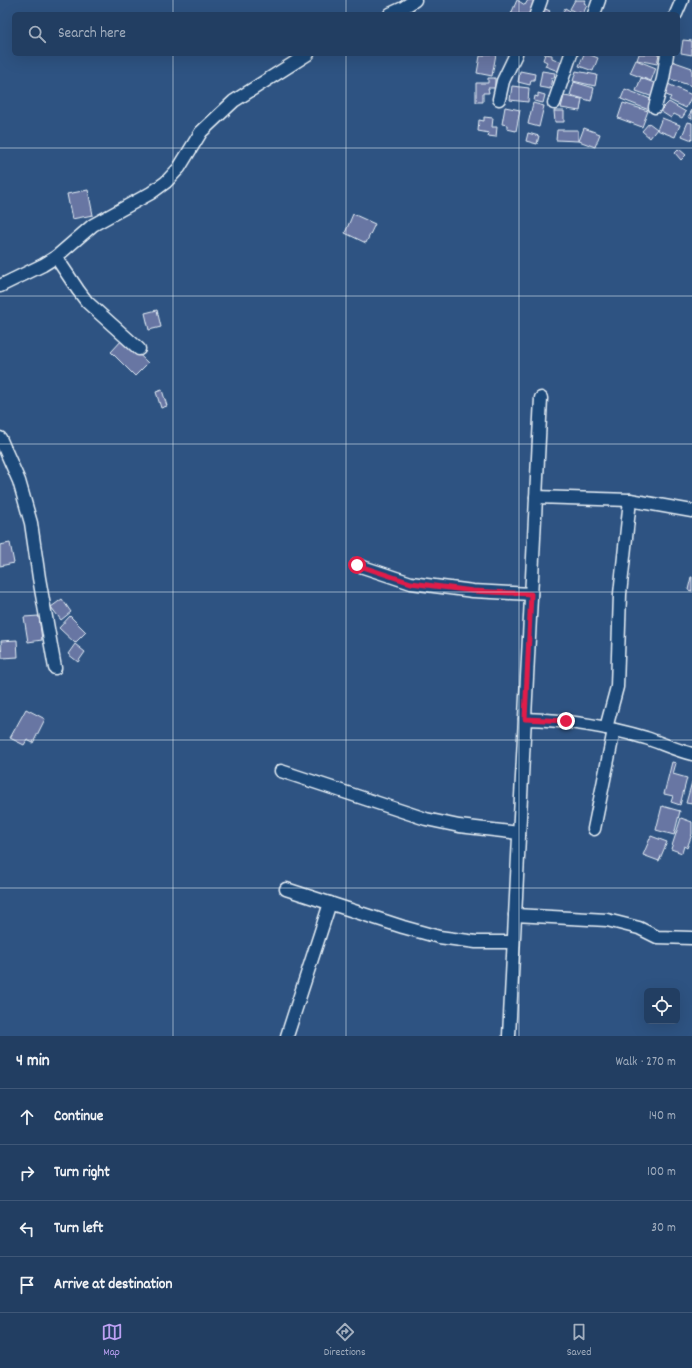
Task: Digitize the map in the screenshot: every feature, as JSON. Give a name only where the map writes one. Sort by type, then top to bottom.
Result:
[{"type":"street","points":[[394,12],[415,0]]},
{"type":"street","points":[[537,12],[541,0]]},
{"type":"street","points":[[595,12],[599,0]]},
{"type":"street","points":[[677,12],[682,0]]},
{"type":"street","points":[[0,286],[43,265],[93,225],[151,194],[166,182],[179,168],[201,132],[234,101],[305,56]]},
{"type":"street","points":[[499,99],[503,81],[515,56]]},
{"type":"street","points":[[554,103],[570,56]]},
{"type":"street","points":[[655,107],[663,79],[667,56]]},
{"type":"street","points":[[56,256],[87,302],[139,349]]},
{"type":"street","points":[[508,1036],[541,398]]},
{"type":"street","points":[[0,438],[19,481],[31,523],[55,668]]},
{"type":"street","points":[[536,497],[630,500],[692,512]]},
{"type":"street","points":[[594,829],[617,687],[620,594],[630,500]]},
{"type":"street","points":[[357,565],[411,583],[473,591],[531,594]]},
{"type":"street","points":[[525,719],[566,721],[610,729],[647,738],[692,754]]},
{"type":"street","points":[[281,771],[426,819],[459,826],[519,833]]},
{"type":"street","points":[[286,889],[409,929],[439,937],[476,942],[513,942]]},
{"type":"street","points":[[287,1036],[330,904]]},
{"type":"street","points":[[515,915],[607,920],[629,925],[657,937],[692,938]]},
{"type":"building","points":[[517,0],[525,5],[528,0],[537,0],[530,12],[512,12]]},
{"type":"building","points":[[575,0],[586,0],[584,3],[587,5],[584,12],[575,12],[570,9]]},
{"type":"building","points":[[541,7],[550,11],[549,12],[538,12]]},
{"type":"building","points":[[565,8],[572,12],[563,12]]},
{"type":"building","points":[[683,40],[692,41],[692,55],[681,53]]},
{"type":"building","points":[[480,56],[496,56],[492,76],[477,73]]},
{"type":"building","points":[[544,56],[552,56],[552,58],[562,62],[558,71],[545,66],[547,62],[543,60]]},
{"type":"building","points":[[583,56],[593,56],[598,58],[593,71],[579,66]]},
{"type":"building","points":[[638,56],[659,56],[657,64],[637,60]]},
{"type":"building","points":[[636,60],[656,68],[651,81],[630,73]]},
{"type":"building","points":[[672,61],[692,68],[692,86],[667,78]]},
{"type":"building","points":[[520,71],[535,74],[534,80],[531,80],[530,85],[518,82]]},
{"type":"building","points":[[542,71],[555,73],[554,78],[552,78],[550,89],[539,87]]},
{"type":"building","points":[[576,71],[597,75],[595,86],[573,81]]},
{"type":"building","points":[[488,78],[495,78],[495,88],[488,88],[489,93],[483,93],[483,102],[476,102],[476,83],[488,83]]},
{"type":"building","points":[[641,78],[657,84],[653,97],[636,91]]},
{"type":"building","points":[[574,82],[594,88],[591,101],[570,95]]},
{"type":"building","points":[[668,84],[692,95],[686,108],[669,100],[671,97],[664,94]]},
{"type":"building","points":[[512,86],[529,88],[528,102],[510,100]]},
{"type":"building","points":[[625,89],[653,100],[649,110],[621,99]]},
{"type":"building","points":[[538,93],[545,95],[543,103],[534,101],[535,96],[538,97]]},
{"type":"building","points":[[564,96],[582,99],[580,111],[561,108]]},
{"type":"building","points":[[669,102],[686,112],[682,118],[674,114],[671,118],[660,111]]},
{"type":"building","points":[[533,103],[544,106],[539,127],[528,124]]},
{"type":"building","points":[[623,103],[648,111],[642,127],[618,118]]},
{"type":"building","points":[[505,107],[520,110],[516,131],[507,129],[507,125],[502,124]]},
{"type":"building","points":[[692,110],[692,119],[688,117]]},
{"type":"building","points":[[554,111],[564,111],[564,122],[555,122]]},
{"type":"building","points":[[484,117],[493,118],[492,127],[497,127],[496,137],[488,136],[489,133],[478,131],[479,120],[484,121]]},
{"type":"building","points":[[662,118],[680,125],[675,137],[657,130]]},
{"type":"building","points":[[688,122],[692,123],[692,140],[682,136]]},
{"type":"building","points":[[649,123],[657,129],[650,138],[642,131]]},
{"type":"building","points":[[584,128],[600,134],[595,147],[579,141]]},
{"type":"building","points":[[557,130],[578,130],[578,141],[556,140]]},
{"type":"building","points":[[528,133],[539,136],[537,144],[526,141]]},
{"type":"building","points":[[679,149],[686,155],[681,160],[675,153]]},
{"type":"building","points":[[88,190],[93,215],[72,219],[67,194]]},
{"type":"building","points":[[353,214],[375,224],[366,243],[345,233]]},
{"type":"building","points":[[157,310],[161,327],[149,330],[145,313]]},
{"type":"building","points":[[123,339],[148,363],[135,376],[111,352]]},
{"type":"building","points":[[162,390],[167,406],[161,408],[156,392]]},
{"type":"building","points":[[10,543],[14,563],[0,566],[0,545]]},
{"type":"building","points":[[692,577],[692,591],[688,590]]},
{"type":"building","points":[[62,599],[71,612],[61,620],[51,607]]},
{"type":"building","points":[[39,616],[42,640],[28,642],[24,617]]},
{"type":"building","points":[[70,616],[86,632],[75,643],[59,628]]},
{"type":"building","points":[[17,640],[18,657],[2,658],[1,641]]},
{"type":"building","points":[[75,644],[85,652],[78,662],[68,654]]},
{"type":"building","points":[[26,709],[45,719],[33,743],[27,740],[24,745],[10,738]]},
{"type":"building","points":[[672,762],[676,763],[673,774],[687,778],[680,805],[671,802],[673,796],[664,794]]},
{"type":"building","points":[[692,782],[692,804],[686,803]]},
{"type":"building","points":[[662,806],[680,811],[674,835],[656,830]]},
{"type":"building","points":[[681,818],[692,822],[692,834],[687,848],[684,846],[682,853],[671,849]]},
{"type":"building","points":[[651,836],[667,842],[659,861],[643,855]]},
{"type":"route","points":[[357,565],[411,583],[473,591],[531,594],[525,719],[566,721]]}]
